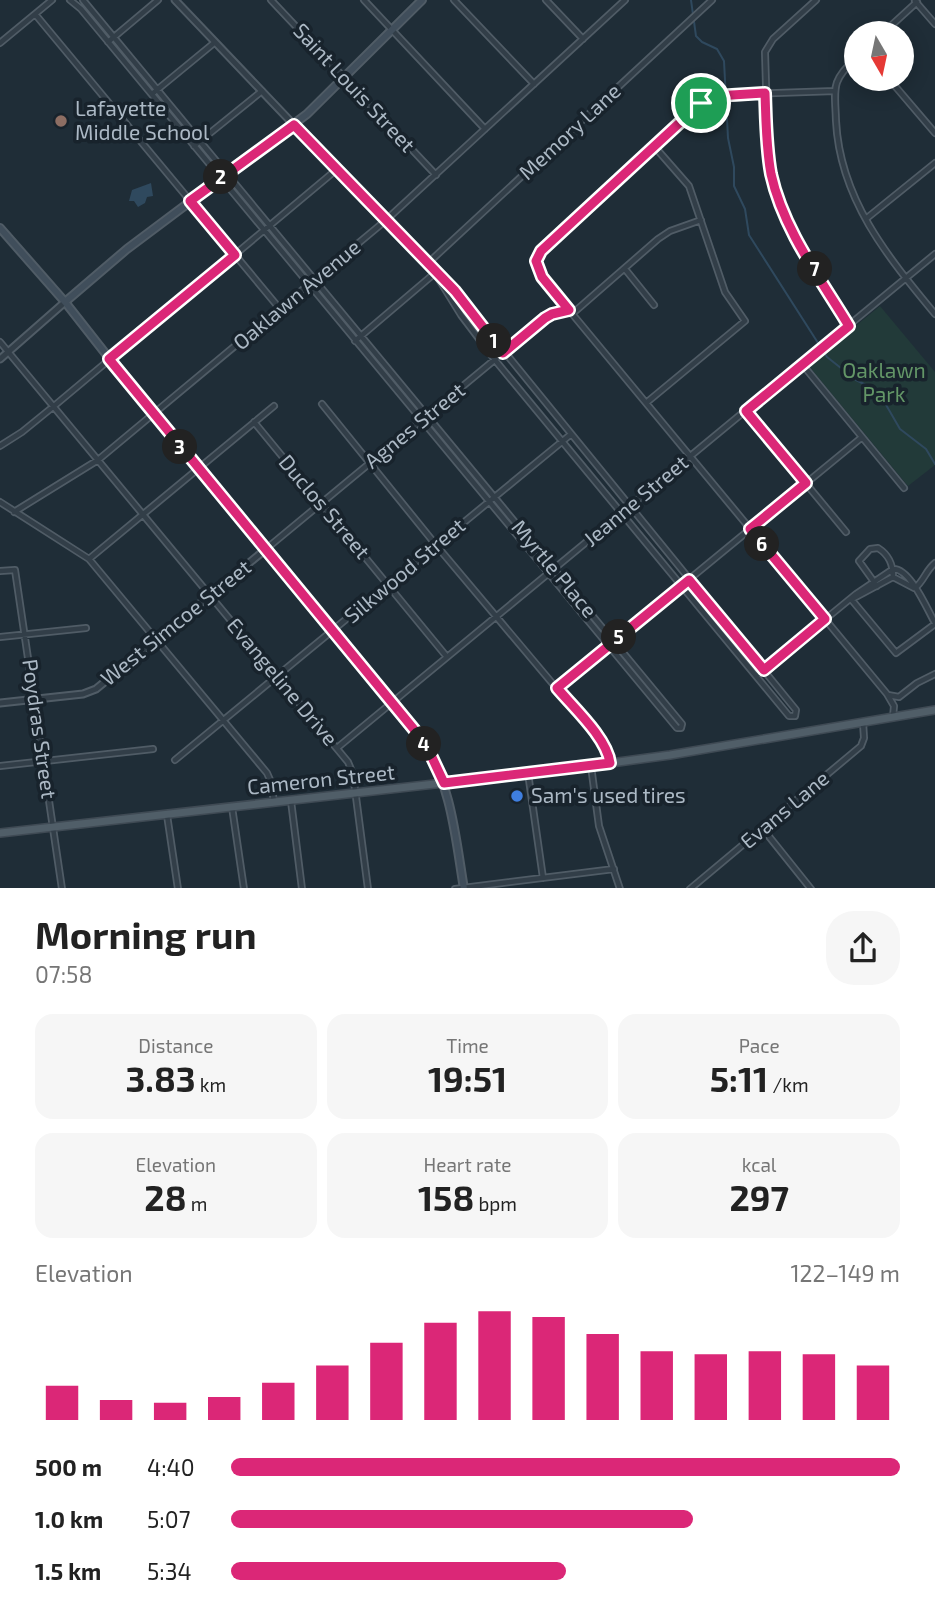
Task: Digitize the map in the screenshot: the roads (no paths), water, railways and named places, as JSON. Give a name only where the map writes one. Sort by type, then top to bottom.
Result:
[{"type":"main road","points":[[65,302],[127,248],[318,105],[422,0]]},
{"type":"main road","points":[[0,228],[65,302],[153,414],[422,740],[444,783],[464,888]]},
{"type":"main road","name":"Cameron Street","points":[[0,833],[591,766],[935,710]]},
{"type":"street","points":[[0,43],[52,0]]},
{"type":"street","name":"Myrtle Place","points":[[71,0],[194,146],[224,175],[270,226],[555,568],[682,724],[681,728],[677,728],[355,341],[264,230],[224,175],[200,141],[83,0]]},
{"type":"street","points":[[108,41],[158,0]]},
{"type":"street","points":[[174,0],[455,291],[764,670],[796,710],[795,716],[789,716],[623,513],[561,442],[495,360],[461,314],[435,272]]},
{"type":"street","name":"Saint Louis Street","points":[[271,0],[436,175]]},
{"type":"street","points":[[364,0],[485,130]]},
{"type":"street","points":[[454,0],[534,84]]},
{"type":"street","points":[[546,0],[583,39]]},
{"type":"street","name":"Oaklawn Avenue","points":[[14,512],[98,460],[280,309],[385,221],[625,0]]},
{"type":"street","name":"Memory Lane","points":[[427,264],[712,0]]},
{"type":"street","points":[[816,0],[767,46],[764,57],[768,151],[779,201],[798,241],[849,326]]},
{"type":"street","points":[[895,21],[916,1],[935,24]]},
{"type":"street","points":[[35,13],[280,309]]},
{"type":"street","points":[[152,94],[214,43]]},
{"type":"street","points":[[844,70],[836,81],[835,91],[837,142],[842,167],[851,190],[895,266],[935,314]]},
{"type":"street","points":[[194,146],[262,91]]},
{"type":"street","points":[[835,91],[710,97],[548,244],[539,253],[536,261],[542,277],[887,694],[894,706],[893,717]]},
{"type":"street","points":[[899,91],[935,133]]},
{"type":"street","points":[[646,402],[745,321],[725,292],[689,186],[654,146]]},
{"type":"street","points":[[867,219],[935,163]]},
{"type":"street","points":[[0,446],[54,406],[336,170]]},
{"type":"street","name":"Agnes Street","points":[[266,550],[545,318],[552,314],[571,312],[666,233],[701,220]]},
{"type":"street","name":"Jeanne Street","points":[[337,748],[935,254]]},
{"type":"street","points":[[625,269],[654,305]]},
{"type":"street","points":[[355,341],[435,272]]},
{"type":"street","points":[[0,359],[65,302]]},
{"type":"street","name":"Evangeline Drive","points":[[0,342],[351,767],[368,888]]},
{"type":"street","points":[[802,364],[904,488]]},
{"type":"street","points":[[322,404],[600,740],[608,752],[610,763]]},
{"type":"street","points":[[89,559],[274,406]]},
{"type":"street","points":[[746,411],[846,532]]},
{"type":"street","name":"Duclos Street","points":[[254,422],[447,657]]},
{"type":"street","name":"Silkwood Street","points":[[176,760],[570,435]]},
{"type":"street","points":[[557,688],[861,438]]},
{"type":"street","points":[[0,502],[89,559],[270,777],[274,802]]},
{"type":"street","points":[[875,584],[859,561],[870,549],[878,548],[882,551],[891,562],[893,577]]},
{"type":"street","name":"West Simcoe Street","points":[[0,703],[83,694],[96,689],[266,550]]},
{"type":"street","points":[[915,588],[935,563]]},
{"type":"street","points":[[756,677],[825,619],[893,569]]},
{"type":"street","points":[[851,600],[896,653],[935,624],[904,572],[893,569]]},
{"type":"street","name":"Poydras Street","points":[[0,571],[15,570],[62,888]]},
{"type":"street","points":[[875,584],[893,577],[915,588]]},
{"type":"street","points":[[0,638],[86,628]]},
{"type":"street","points":[[887,694],[894,698],[899,697],[923,679],[935,674]]},
{"type":"street","name":"Evans Lane","points":[[690,888],[861,746],[864,738],[863,722]]},
{"type":"street","points":[[0,766],[153,749]]},
{"type":"street","points":[[591,766],[599,826],[620,888]]},
{"type":"street","points":[[528,772],[543,877]]},
{"type":"street","points":[[290,801],[302,888]]},
{"type":"street","points":[[232,807],[244,888]]},
{"type":"street","points":[[167,815],[178,888]]},
{"type":"street","points":[[763,829],[811,888]]},
{"type":"street","points":[[455,888],[500,886],[543,877],[614,869]]},
{"type":"water","points":[[151,183],[153,196],[147,197],[145,203],[138,207],[134,201],[129,201],[132,190]]},
{"type":"waterway","points":[[691,0],[696,36],[717,49],[724,61],[728,138],[734,167],[734,186],[745,209],[749,235],[827,357],[856,380],[878,391],[900,429],[926,449],[935,464]]},
{"type":"place","name":"Lafayette Middle School","points":[[61,121]]},
{"type":"place","name":"Sam's used tires","points":[[517,796]]},
{"type":"park label","name":"Oaklawn Park","points":[[884,383]]}]
